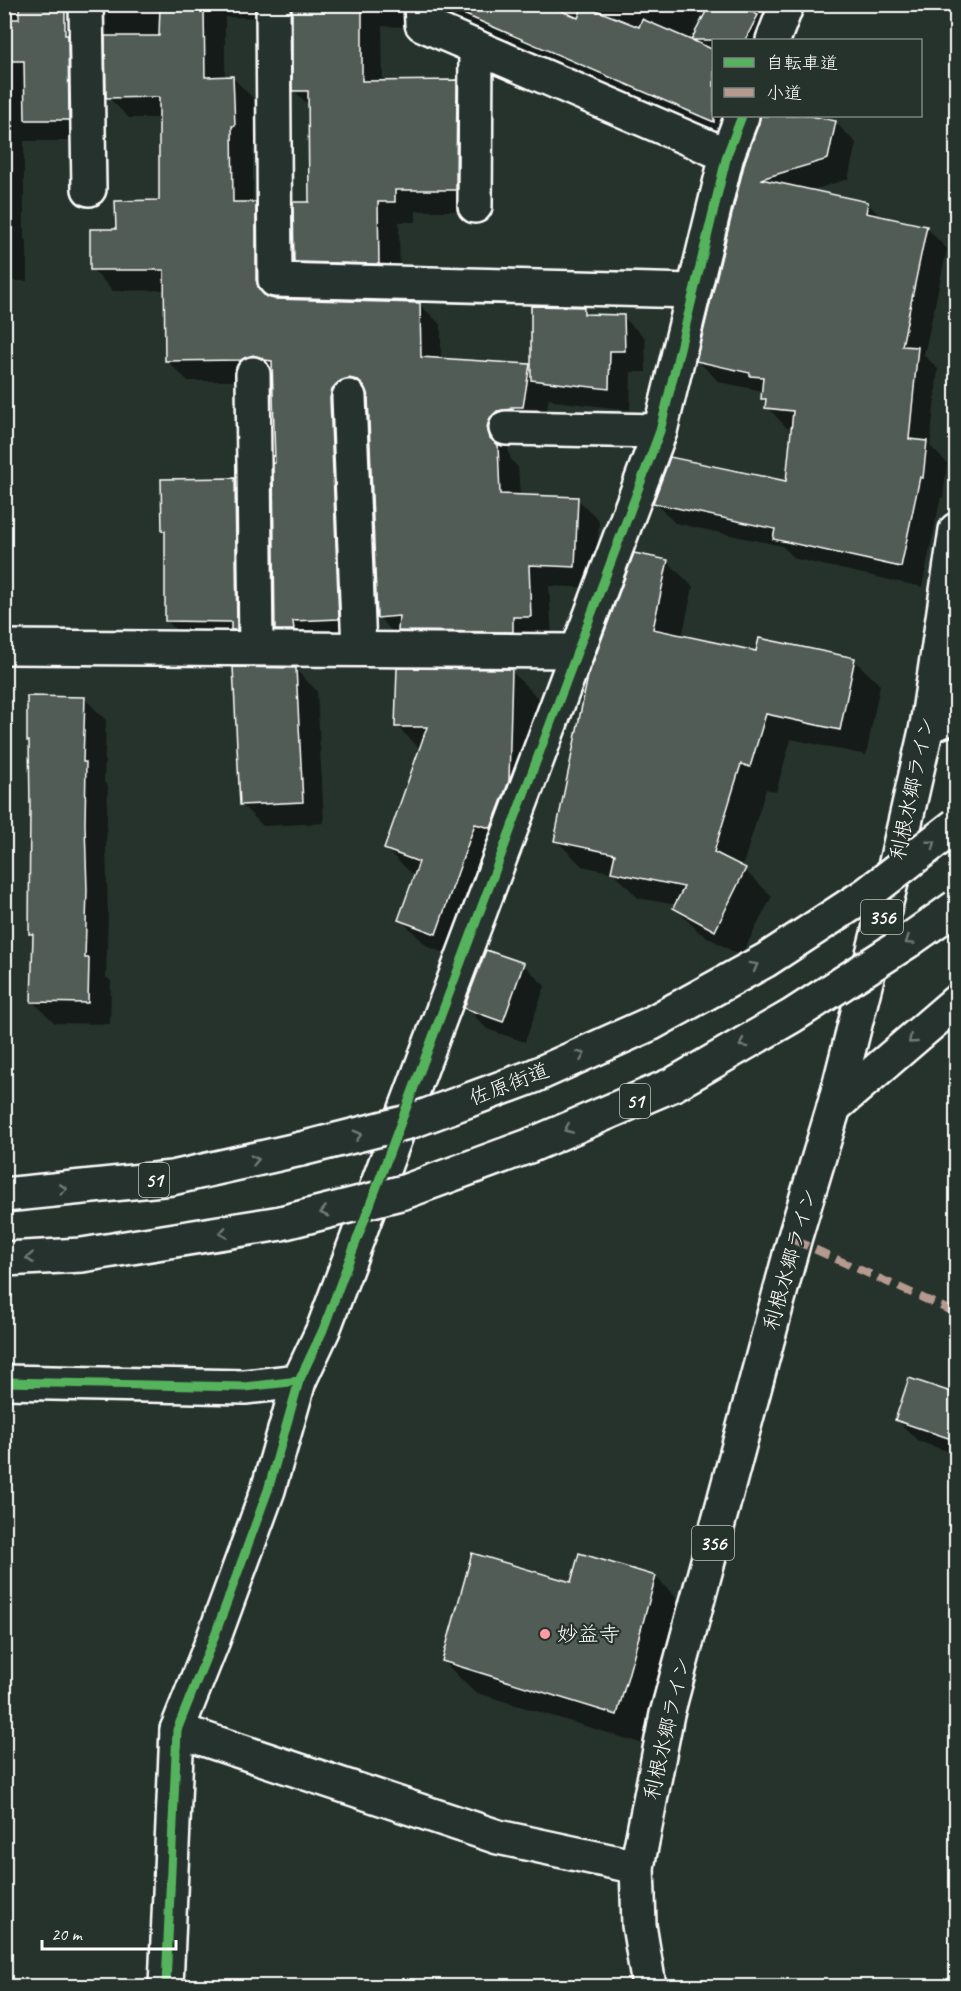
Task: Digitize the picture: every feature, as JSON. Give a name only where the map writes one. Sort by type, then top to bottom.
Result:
[{"type":"main road","points":[[86,4],[89,189]]},
{"type":"main road","points":[[273,4],[274,280],[693,291]]},
{"type":"main road","points":[[421,4],[422,24],[727,155]]},
{"type":"main road","points":[[773,39],[787,4]]},
{"type":"main road","points":[[475,206],[476,47]]},
{"type":"main road","points":[[166,1986],[177,1730],[268,1490],[298,1381],[323,1330],[660,431],[727,155],[742,117]]},
{"type":"main road","points":[[253,374],[256,648]]},
{"type":"main road","points":[[349,397],[359,649]]},
{"type":"main road","points":[[506,428],[660,431]]},
{"type":"main road","name":"利根水郷ライン","points":[[647,1985],[639,1925],[637,1867],[667,1714],[795,1240],[834,1107],[894,871],[942,721],[957,530]]},
{"type":"main road","points":[[4,647],[577,651]]},
{"type":"main road","name":"佐原街道","points":[[4,1195],[172,1178],[412,1121],[534,1076],[650,1024],[766,960],[867,894],[957,825]]},
{"type":"main road","name":"51","points":[[4,1260],[82,1255],[281,1223],[404,1192],[529,1146],[674,1084],[792,1016],[957,907]]},
{"type":"main road","points":[[834,1107],[957,1002]]},
{"type":"main road","points":[[4,1382],[245,1387],[298,1381]]},
{"type":"main road","points":[[177,1730],[498,1837],[637,1867]]},
{"type":"building","points":[[19,4],[65,4],[65,35],[68,35],[69,120],[25,120],[24,61],[4,61],[4,19],[19,19]]},
{"type":"building","points":[[292,4],[362,4],[362,81],[457,80],[456,190],[395,190],[395,202],[378,202],[379,264],[294,262],[293,202],[309,202],[308,91],[292,91]]},
{"type":"building","points":[[440,4],[546,4],[578,18],[583,5],[639,27],[642,19],[691,40],[710,4],[737,4],[758,15],[746,39],[692,40],[712,49],[712,117],[714,117],[714,122]]},
{"type":"building","points":[[160,6],[204,8],[205,77],[233,76],[235,126],[232,126],[233,202],[256,202],[256,280],[265,296],[274,299],[420,303],[421,357],[530,364],[523,407],[511,407],[511,409],[497,411],[490,418],[487,427],[490,438],[498,445],[500,494],[578,497],[575,567],[529,565],[531,617],[513,617],[513,632],[398,631],[399,616],[377,618],[368,396],[364,387],[357,380],[349,378],[339,382],[332,389],[330,398],[339,619],[293,621],[294,630],[275,630],[273,463],[275,463],[272,361],[253,355],[241,360],[165,361],[164,270],[90,270],[90,229],[116,229],[115,201],[159,200],[159,97],[106,98],[105,36],[159,36]]},
{"type":"building","points":[[760,117],[815,117],[836,121],[828,159],[761,179],[868,202],[866,213],[927,226],[902,346],[918,347],[909,439],[927,441],[923,478],[920,477],[901,567],[773,539],[775,529],[653,503],[670,457],[786,481],[793,411],[765,408],[766,399],[761,399],[763,377],[750,376],[750,373],[696,361],[745,161]]},
{"type":"building","points":[[531,306],[584,307],[584,314],[624,315],[625,351],[610,351],[609,389],[531,380]]},
{"type":"building","points":[[235,478],[237,630],[231,630],[231,622],[165,621],[165,531],[162,531],[161,479]]},
{"type":"building","points":[[634,553],[668,560],[653,629],[756,651],[759,638],[855,658],[840,730],[766,714],[750,767],[741,764],[714,852],[746,868],[715,931],[673,908],[684,887],[611,872],[615,854],[554,841],[588,676]]},
{"type":"building","points":[[233,667],[296,668],[303,802],[240,805]]},
{"type":"building","points":[[397,668],[512,669],[509,781],[491,828],[475,824],[436,934],[398,920],[419,862],[384,849],[427,727],[395,727]]},
{"type":"building","points":[[27,696],[85,697],[83,762],[86,762],[85,958],[89,958],[88,1003],[31,1002],[33,934],[29,934],[30,806]]},
{"type":"building","points":[[486,950],[524,963],[503,1022],[464,1008]]},
{"type":"building","points":[[909,1378],[957,1394],[957,1441],[895,1420]]},
{"type":"building","name":"妙益寺","points":[[472,1553],[571,1582],[579,1553],[656,1576],[617,1715],[442,1661]]},
{"type":"marked path","points":[[794,1240],[956,1313]]},
{"type":"cycle path","points":[[4,1382],[245,1387],[299,1381],[323,1330],[660,431],[727,155],[742,117]]},
{"type":"cycle path","points":[[166,1986],[177,1730],[268,1490],[299,1381]]},
{"type":"place","name":"妙益寺","points":[[545,1634]]}]
